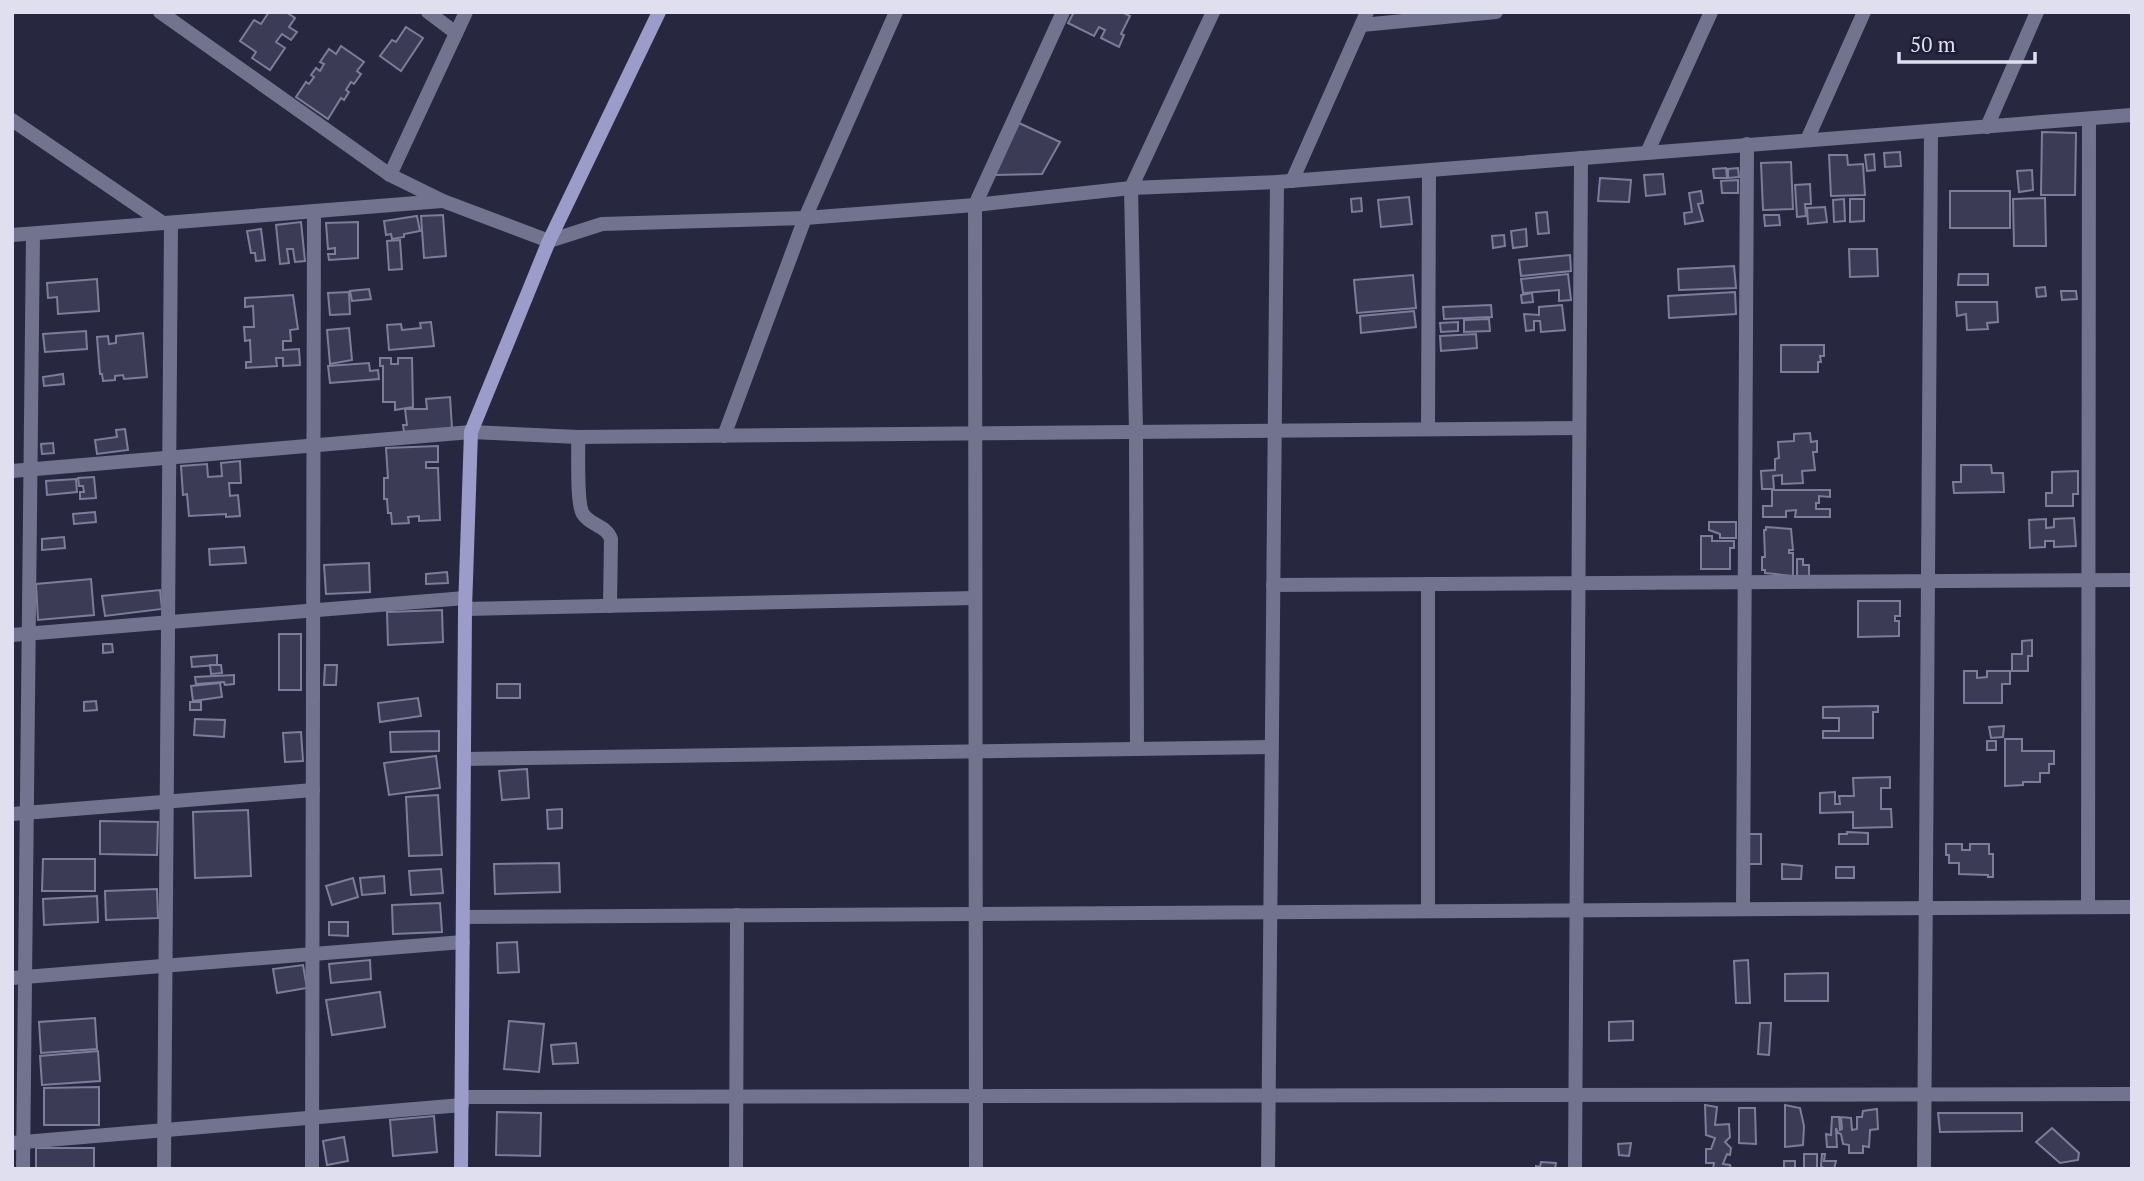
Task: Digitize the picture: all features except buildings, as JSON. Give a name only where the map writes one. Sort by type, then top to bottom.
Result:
[{"type":"main road","points":[[461,1169],[465,604],[471,432],[549,241],[659,12]]},
{"type":"street","points":[[160,12],[390,175],[443,201],[549,241],[602,224],[805,218],[975,205],[1131,188],[1284,182],[1807,139],[2132,116]]},
{"type":"street","points":[[428,12],[456,33]]},
{"type":"street","points":[[390,175],[466,12]]},
{"type":"street","points":[[724,436],[805,218],[896,12]]},
{"type":"street","points":[[976,1169],[975,205],[1063,12]]},
{"type":"street","points":[[1137,749],[1136,432],[1131,188],[1213,12]]},
{"type":"street","points":[[1268,1169],[1274,430],[1284,182],[1365,19],[1496,12]]},
{"type":"street","points":[[1647,153],[1711,12]]},
{"type":"street","points":[[1807,139],[1864,12]]},
{"type":"street","points":[[1987,127],[2037,12]]},
{"type":"street","points":[[12,120],[167,223]]},
{"type":"street","points":[[2088,907],[2089,120]]},
{"type":"street","points":[[1924,1169],[1931,132]]},
{"type":"street","points":[[1743,909],[1746,144]]},
{"type":"street","points":[[1575,1169],[1581,158]]},
{"type":"street","points":[[1428,429],[1429,171]]},
{"type":"street","points":[[12,235],[443,201]]},
{"type":"street","points":[[312,1169],[314,211]]},
{"type":"street","points":[[164,1169],[170,458],[167,223]]},
{"type":"street","points":[[23,1169],[18,1142],[19,813],[28,633],[33,234]]},
{"type":"street","points":[[12,471],[471,432],[578,437],[1578,428]]},
{"type":"street","points":[[578,437],[580,507],[589,521],[608,532],[611,539],[611,606]]},
{"type":"street","points":[[1273,584],[2132,580]]},
{"type":"street","points":[[1428,584],[1428,911]]},
{"type":"street","points":[[12,635],[314,610],[465,604],[611,606],[975,598]]},
{"type":"street","points":[[464,759],[1271,747]]},
{"type":"street","points":[[19,813],[313,790]]},
{"type":"street","points":[[463,917],[2132,907]]},
{"type":"street","points":[[736,1169],[737,915]]},
{"type":"street","points":[[18,978],[463,942]]},
{"type":"street","points":[[18,1142],[313,1117],[462,1101],[736,1096],[2132,1094]]}]
